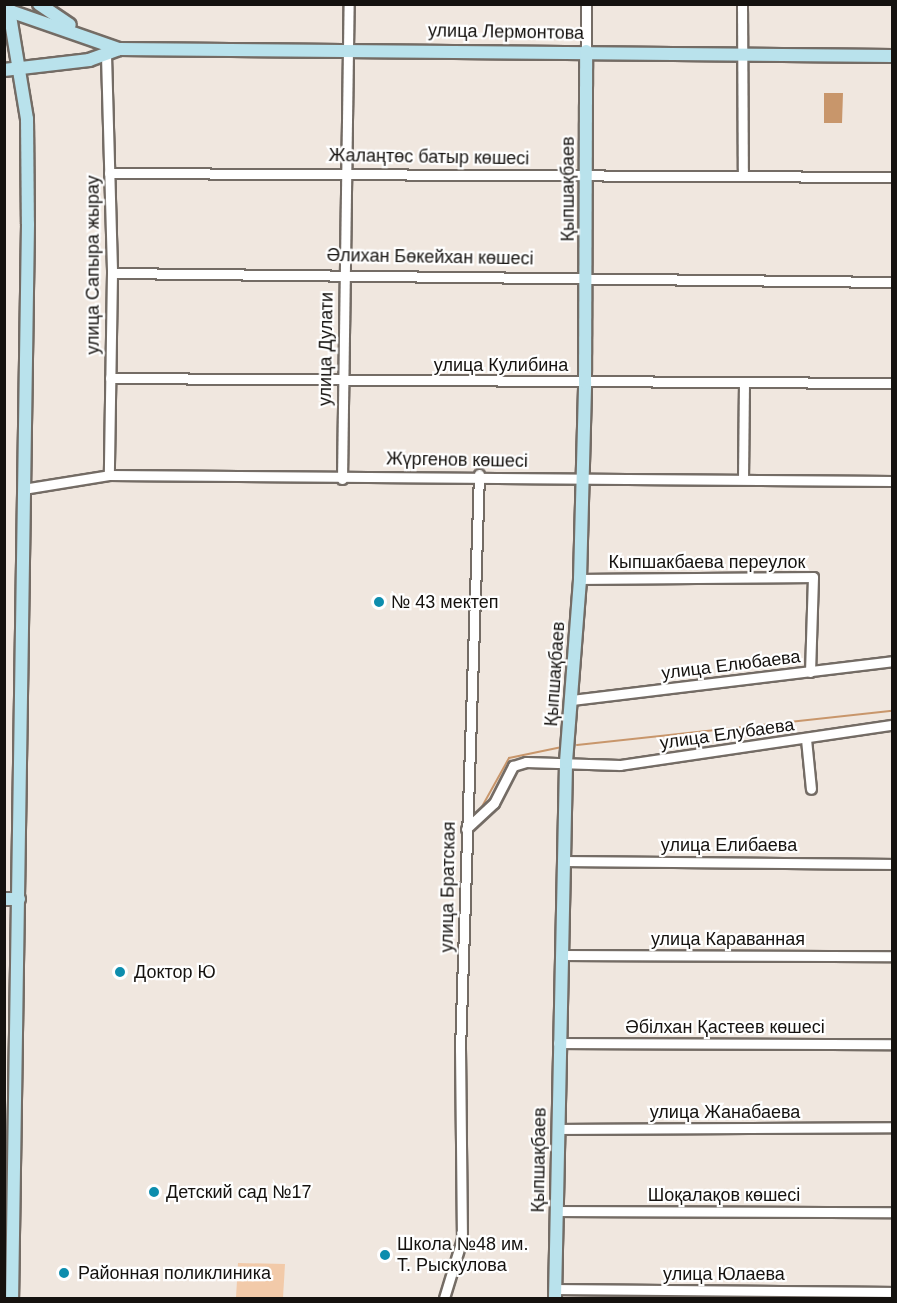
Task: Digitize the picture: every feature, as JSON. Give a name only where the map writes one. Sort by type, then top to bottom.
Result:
[{"type":"street","points":[[39,4],[84,33]]},
{"type":"street","name":"улица Дулати","points":[[342,479],[341,381],[350,47],[349,4]]},
{"type":"street","points":[[586,4],[586,51]]},
{"type":"street","points":[[742,4],[743,176]]},
{"type":"street","points":[[12,1299],[28,224],[27,119],[7,8],[84,33],[119,49]]},
{"type":"street","name":"улица Лермонтова","points":[[119,49],[350,47],[892,56]]},
{"type":"street","points":[[4,70],[19,70],[106,55],[119,49]]},
{"type":"street","name":"Қыпшақбаев","points":[[555,1294],[558,1043],[564,955],[566,762],[580,579],[585,382],[586,51]]},
{"type":"street","name":"улица Сапыра жырау","points":[[106,55],[112,273],[109,475]]},
{"type":"street","name":"Жалаңтөс батыр көшесі","points":[[109,173],[346,170],[586,177],[892,177]]},
{"type":"street","name":"Әлихан Бөкейхан көшесі","points":[[112,273],[344,272],[892,282]]},
{"type":"street","name":"улица Кулибина","points":[[110,378],[892,383]]},
{"type":"street","points":[[742,479],[744,382]]},
{"type":"street","name":"Жүргенов көшесі","points":[[23,489],[109,475],[342,479],[479,474],[582,480],[892,481]]},
{"type":"street","name":"улица Братская","points":[[444,1299],[462,1239],[466,829],[479,474]]},
{"type":"street","name":"Кыпшакбаева переулок","points":[[580,579],[813,577],[810,672]]},
{"type":"street","name":"улица Елюбаева","points":[[572,700],[892,661]]},
{"type":"street","name":"улица Елубаева","points":[[466,829],[494,803],[513,766],[566,762],[620,765],[892,725]]},
{"type":"street","points":[[806,739],[812,789]]},
{"type":"street","name":"улица Елибаева","points":[[565,861],[892,864]]},
{"type":"street","points":[[4,899],[19,899]]},
{"type":"street","name":"улица Караванная","points":[[564,955],[892,956]]},
{"type":"street","name":"Әбілхан Қастеев көшесі","points":[[558,1043],[892,1044]]},
{"type":"street","name":"улица Жанабаева","points":[[557,1129],[892,1127]]},
{"type":"street","name":"Шоқалақов көшесі","points":[[556,1211],[892,1212]]},
{"type":"street","name":"улица Юлаева","points":[[555,1294],[892,1292]]},
{"type":"shaded area","points":[[824,93],[843,93],[842,123],[824,123]]},
{"type":"shaded area","points":[[238,1263],[285,1264],[283,1298],[236,1298]]},
{"type":"waterway","points":[[577,745],[892,711]]},
{"type":"waterway","points":[[479,812],[509,758],[562,747]]},
{"type":"place","name":"№ 43 мектеп","points":[[379,602]]},
{"type":"place","name":"Доктор Ю","points":[[120,972]]},
{"type":"place","name":"Детский сад №17","points":[[154,1192]]},
{"type":"place","name":"Школа №48 им. Т. Рыскулова","points":[[385,1255]]},
{"type":"place","name":"Районная поликлиника","points":[[64,1273]]}]
